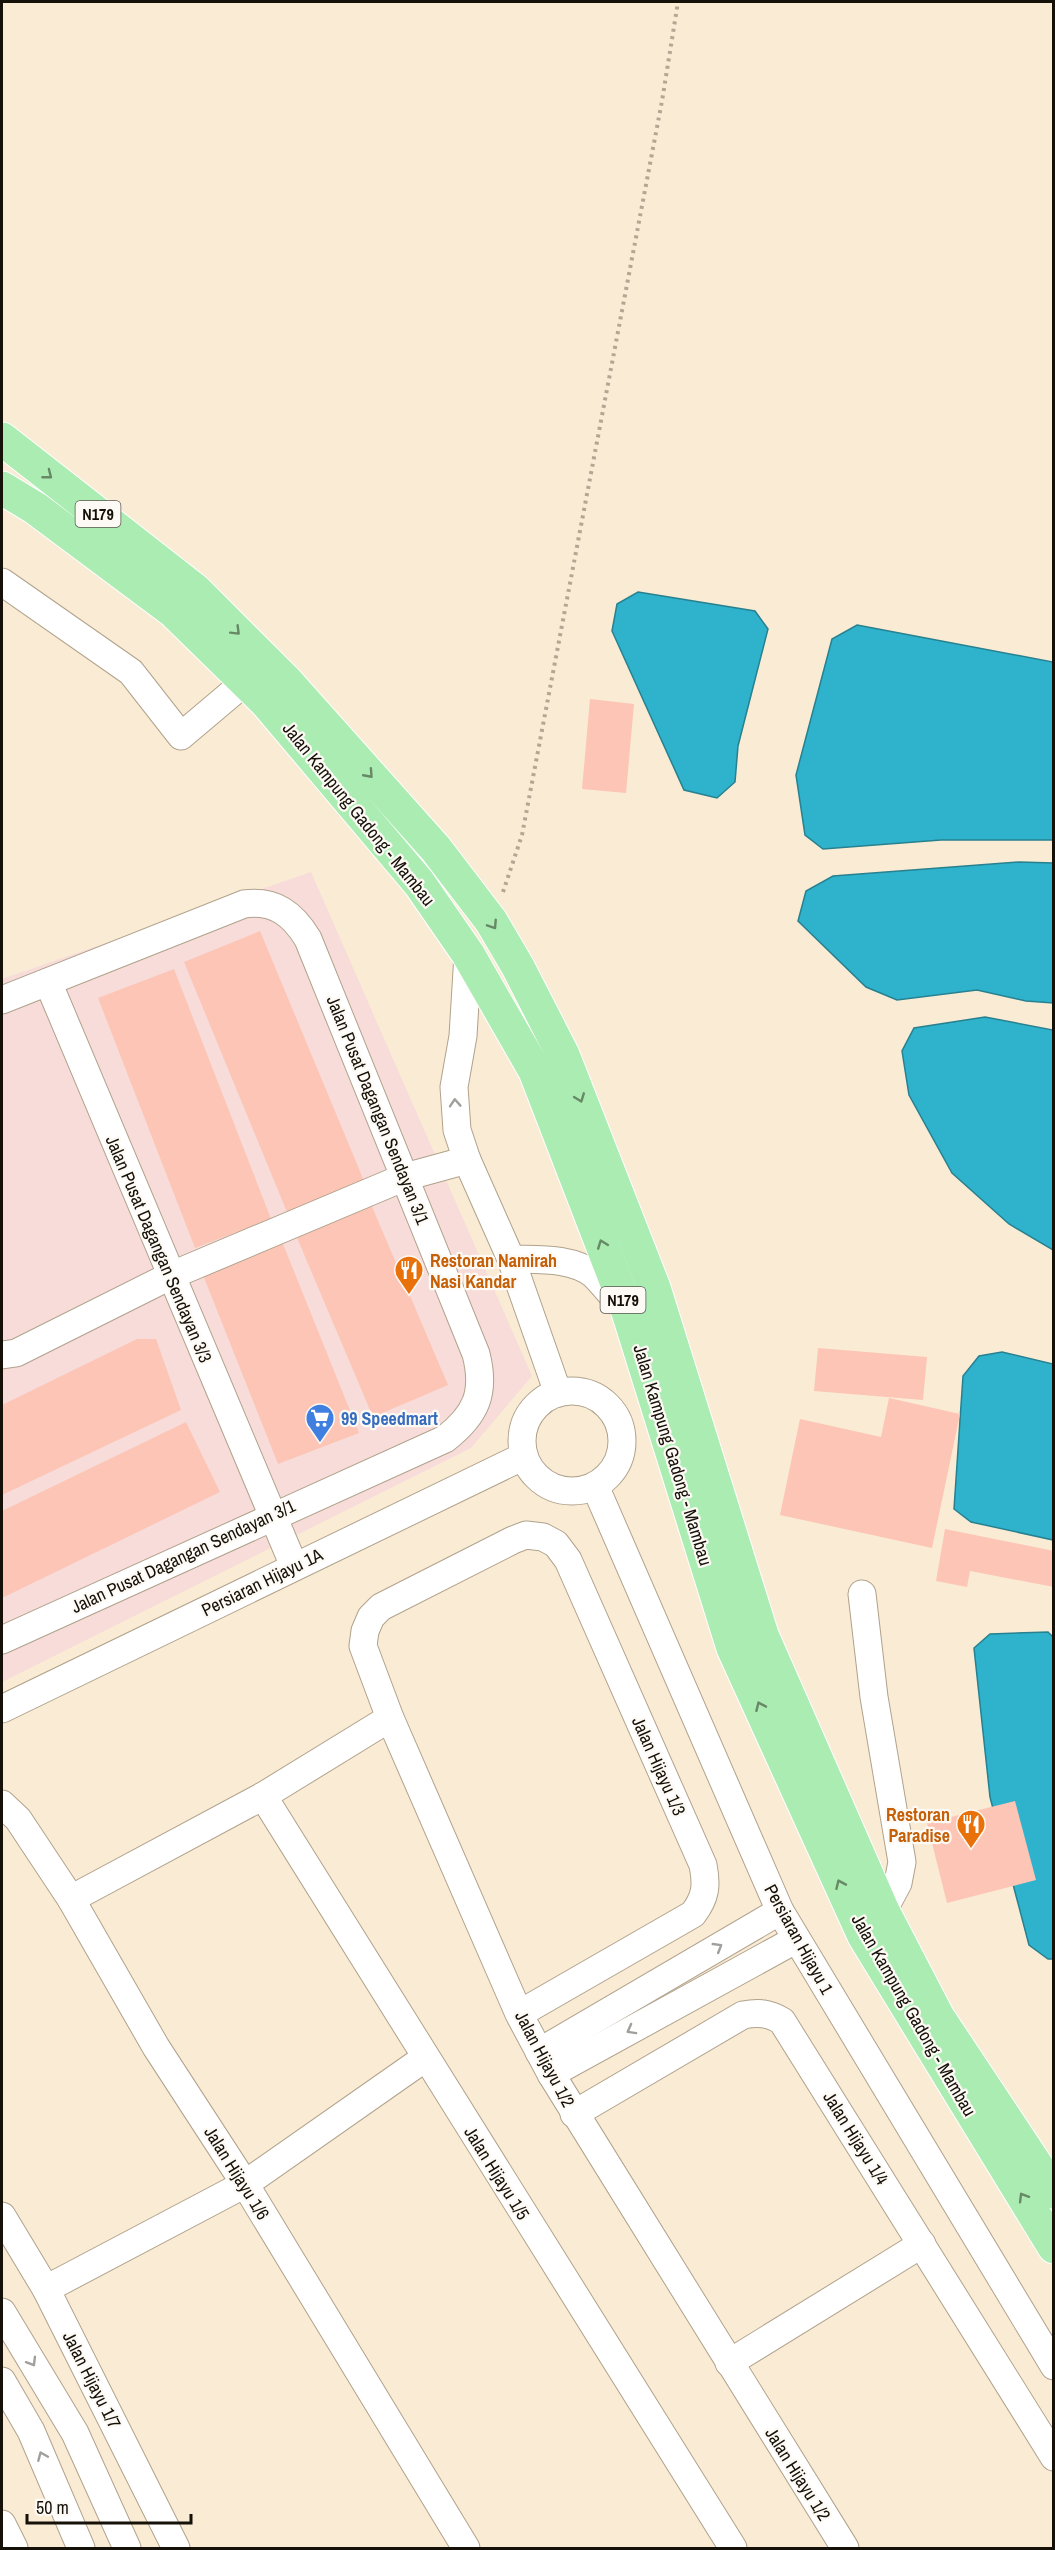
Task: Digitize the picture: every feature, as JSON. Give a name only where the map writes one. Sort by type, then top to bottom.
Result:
[{"type":"main road","name":"Jalan Kampung Gadong - Mambau","points":[[2,439],[195,590],[295,690],[436,849],[491,921],[518,967],[563,1055],[654,1287],[762,1635],[883,1911],[938,2017],[1053,2192]]},
{"type":"main road","name":"Jalan Kampung Gadong - Mambau","points":[[2,488],[35,508],[173,611],[266,702],[419,883],[468,954],[536,1071],[628,1312],[733,1648],[864,1936],[1053,2247]]},
{"type":"street","points":[[2,582],[131,672],[181,736],[245,682]]},
{"type":"street","name":"Jalan Pusat Dagangan Sendayan 3/1","points":[[2,1000],[244,904],[260,902],[274,906],[300,926],[308,939],[405,1177],[476,1354],[481,1375],[480,1390],[473,1410],[461,1426],[445,1439],[2,1640]]},
{"type":"street","points":[[468,954],[463,1036],[454,1088],[457,1130],[467,1160],[511,1259],[558,1393]]},
{"type":"street","name":"Jalan Pusat Dagangan Sendayan 3/3","points":[[48,982],[294,1566]]},
{"type":"street","points":[[2,1355],[16,1353],[170,1276],[405,1177],[467,1160]]},
{"type":"street","points":[[511,1259],[573,1264],[584,1268],[594,1275],[628,1312]]},
{"type":"street","points":[[574,1391],[590,1394],[604,1402],[614,1414],[621,1429],[622,1445],[618,1461],[609,1475],[595,1486],[579,1491],[561,1490],[545,1484],[532,1472],[524,1456],[522,1440],[524,1425],[532,1410],[543,1399],[558,1393],[574,1391]]},
{"type":"street","name":"Persiaran Hijayu 1A","points":[[2,1709],[524,1456]]},
{"type":"street","name":"Persiaran Hijayu 1","points":[[595,1486],[780,1911],[795,1940],[1053,2366]]},
{"type":"street","name":"Jalan Hijayu 1/3","points":[[449,1571],[526,1535],[543,1537],[556,1544],[568,1560],[703,1865],[706,1883],[703,1900],[693,1914],[519,2014]]},
{"type":"street","name":"Jalan Hijayu 1/2","points":[[449,1571],[381,1607],[371,1617],[365,1631],[363,1646],[390,1718],[519,2014],[545,2063],[574,2114],[844,2548]]},
{"type":"street","points":[[861,1594],[874,1697],[902,1862],[898,1883],[883,1911]]},
{"type":"street","points":[[71,1899],[263,1796],[390,1718]]},
{"type":"street","name":"Jalan Hijayu 1/5","points":[[263,1796],[733,2548]]},
{"type":"street","name":"Jalan Hijayu 1/6","points":[[2,1804],[18,1819],[71,1899],[156,2047],[245,2184],[466,2548]]},
{"type":"street","points":[[545,2063],[780,1911]]},
{"type":"street","points":[[545,2063],[795,1940]]},
{"type":"street","name":"Jalan Hijayu 1/4","points":[[574,2114],[743,2015],[758,2012],[770,2014],[782,2021],[791,2032],[1053,2457]]},
{"type":"street","points":[[46,2289],[245,2184],[425,2058]]},
{"type":"street","name":"Jalan Hijayu 1/7","points":[[2,2216],[46,2289],[176,2548]]},
{"type":"street","points":[[729,2363],[922,2244]]},
{"type":"street","points":[[2,2312],[75,2433],[128,2548]]},
{"type":"street","points":[[2,2381],[31,2431],[81,2548]]},
{"type":"street","points":[[2,2524],[14,2548]]},
{"type":"path","points":[[491,921],[510,876],[522,835],[660,112],[678,2]]},
{"type":"shaded area","points":[[311,872],[532,1376],[471,1448],[2,1682],[2,979]]},
{"type":"water","points":[[638,592],[755,611],[768,629],[738,746],[735,782],[717,798],[684,790],[612,631],[617,604]]},
{"type":"water","points":[[857,625],[1053,662],[1053,840],[941,840],[823,849],[805,835],[796,775],[832,639]]},
{"type":"water","points":[[1019,862],[1053,863],[1053,1003],[1026,1001],[977,990],[897,1000],[866,987],[798,921],[806,891],[833,876]]},
{"type":"water","points":[[985,1017],[1053,1030],[1053,1250],[1009,1224],[952,1173],[909,1095],[902,1051],[914,1028]]},
{"type":"water","points":[[1002,1352],[1053,1364],[1053,1540],[971,1522],[954,1509],[963,1376],[979,1356]]},
{"type":"water","points":[[1048,1632],[1053,1637],[1053,1959],[1048,1959],[1029,1945],[990,1797],[974,1648],[990,1634]]},
{"type":"building","points":[[590,699],[634,704],[626,793],[582,789]]},
{"type":"building","points":[[260,931],[364,1181],[287,1212],[184,962]]},
{"type":"building","points":[[174,969],[271,1219],[195,1248],[98,998]]},
{"type":"building","points":[[370,1202],[448,1385],[373,1417],[295,1233]]},
{"type":"building","points":[[281,1239],[359,1433],[278,1464],[201,1270]]},
{"type":"building","points":[[137,1339],[156,1339],[181,1410],[2,1495],[2,1405]]},
{"type":"building","points":[[818,1348],[927,1357],[923,1400],[814,1391]]},
{"type":"building","points":[[889,1398],[960,1414],[932,1548],[780,1515],[800,1419],[881,1437]]},
{"type":"building","points":[[186,1422],[220,1492],[2,1598],[2,1511]]},
{"type":"building","points":[[945,1529],[1054,1551],[1054,1587],[970,1571],[967,1587],[936,1581]]},
{"type":"building","points":[[1015,1801],[1036,1880],[947,1903],[927,1823]]},
{"type":"place","name":"Restoran Namirah Nasi Kandar","points":[[409,1296]]},
{"type":"place","name":"99 Speedmart","points":[[320,1444]]},
{"type":"place","name":"Restoran Paradise","points":[[971,1850]]}]
